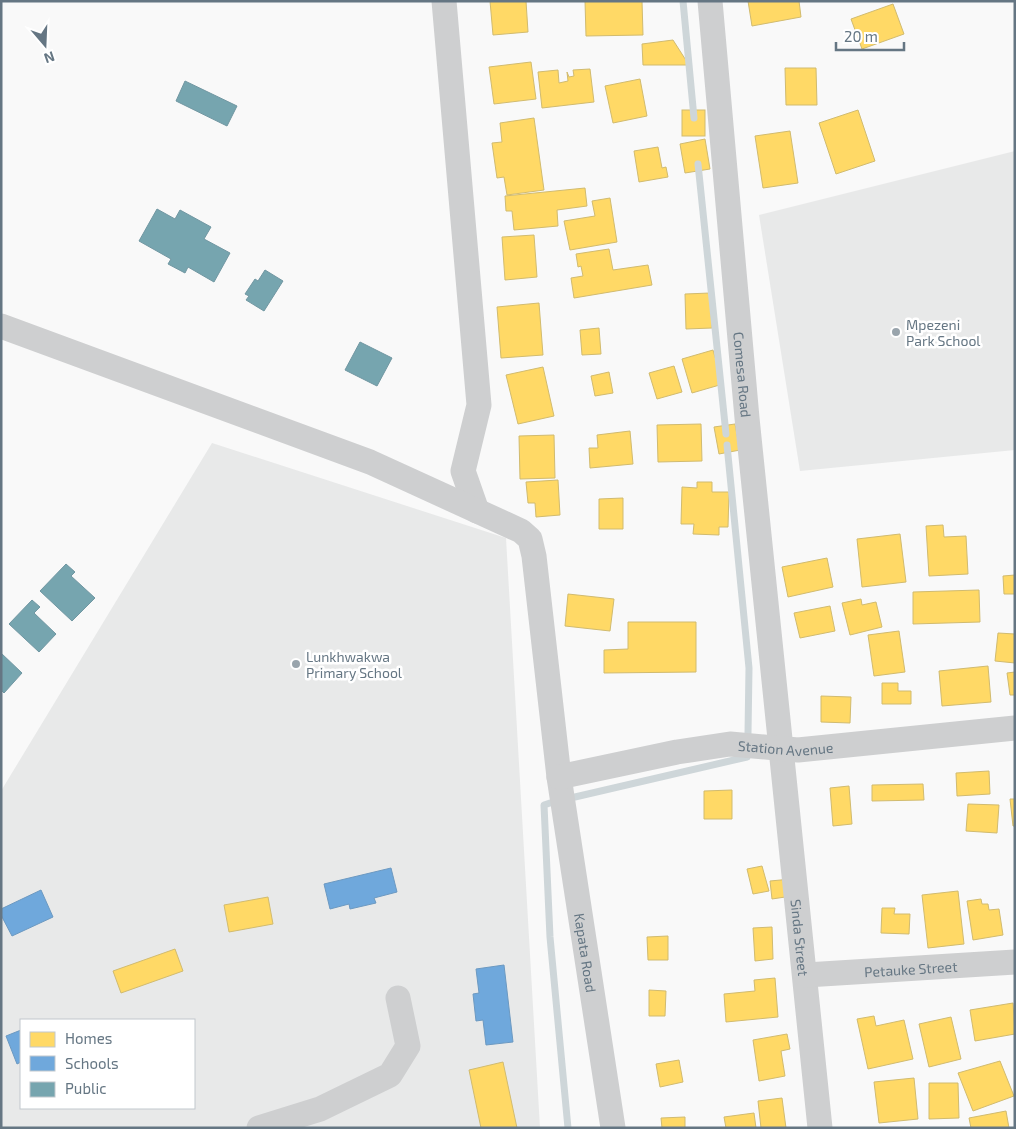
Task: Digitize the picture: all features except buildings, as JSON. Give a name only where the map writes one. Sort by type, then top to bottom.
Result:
[{"type":"street","points":[[444,1],[479,405],[463,472],[477,511]]},
{"type":"street","name":"Comesa Road","points":[[710,1],[747,418],[781,748]]},
{"type":"street","points":[[1,326],[370,462],[477,511]]},
{"type":"street","name":"Kapata Road","points":[[477,511],[521,531],[530,539],[534,556],[559,777],[613,1128]]},
{"type":"street","name":"Station Avenue","points":[[559,777],[677,752],[730,744],[798,750],[1015,728]]},
{"type":"street","name":"Sinda Street","points":[[781,748],[806,975],[820,1128]]},
{"type":"street","name":"Petauke Street","points":[[806,975],[1015,962]]},
{"type":"street","points":[[259,1128],[320,1109],[390,1075],[408,1046],[398,998]]},
{"type":"shaded area","name":"Mpezeni Park School","points":[[1015,151],[1015,450],[800,471],[759,215]]},
{"type":"shaded area","name":"Lunkhwakwa Primary School","points":[[212,443],[506,538],[540,1128],[1,1128],[1,791]]},
{"type":"waterway","points":[[683,1],[694,118]]},
{"type":"waterway","points":[[698,164],[726,434]]},
{"type":"waterway","points":[[727,445],[749,668],[748,733]]},
{"type":"waterway","points":[[575,797],[747,757]]},
{"type":"waterway","points":[[550,803],[544,805],[550,937],[568,1128]]},
{"type":"place","name":"Mpezeni Park School","points":[[896,332]]},
{"type":"place","name":"Lunkhwakwa Primary School","points":[[296,664]]}]
